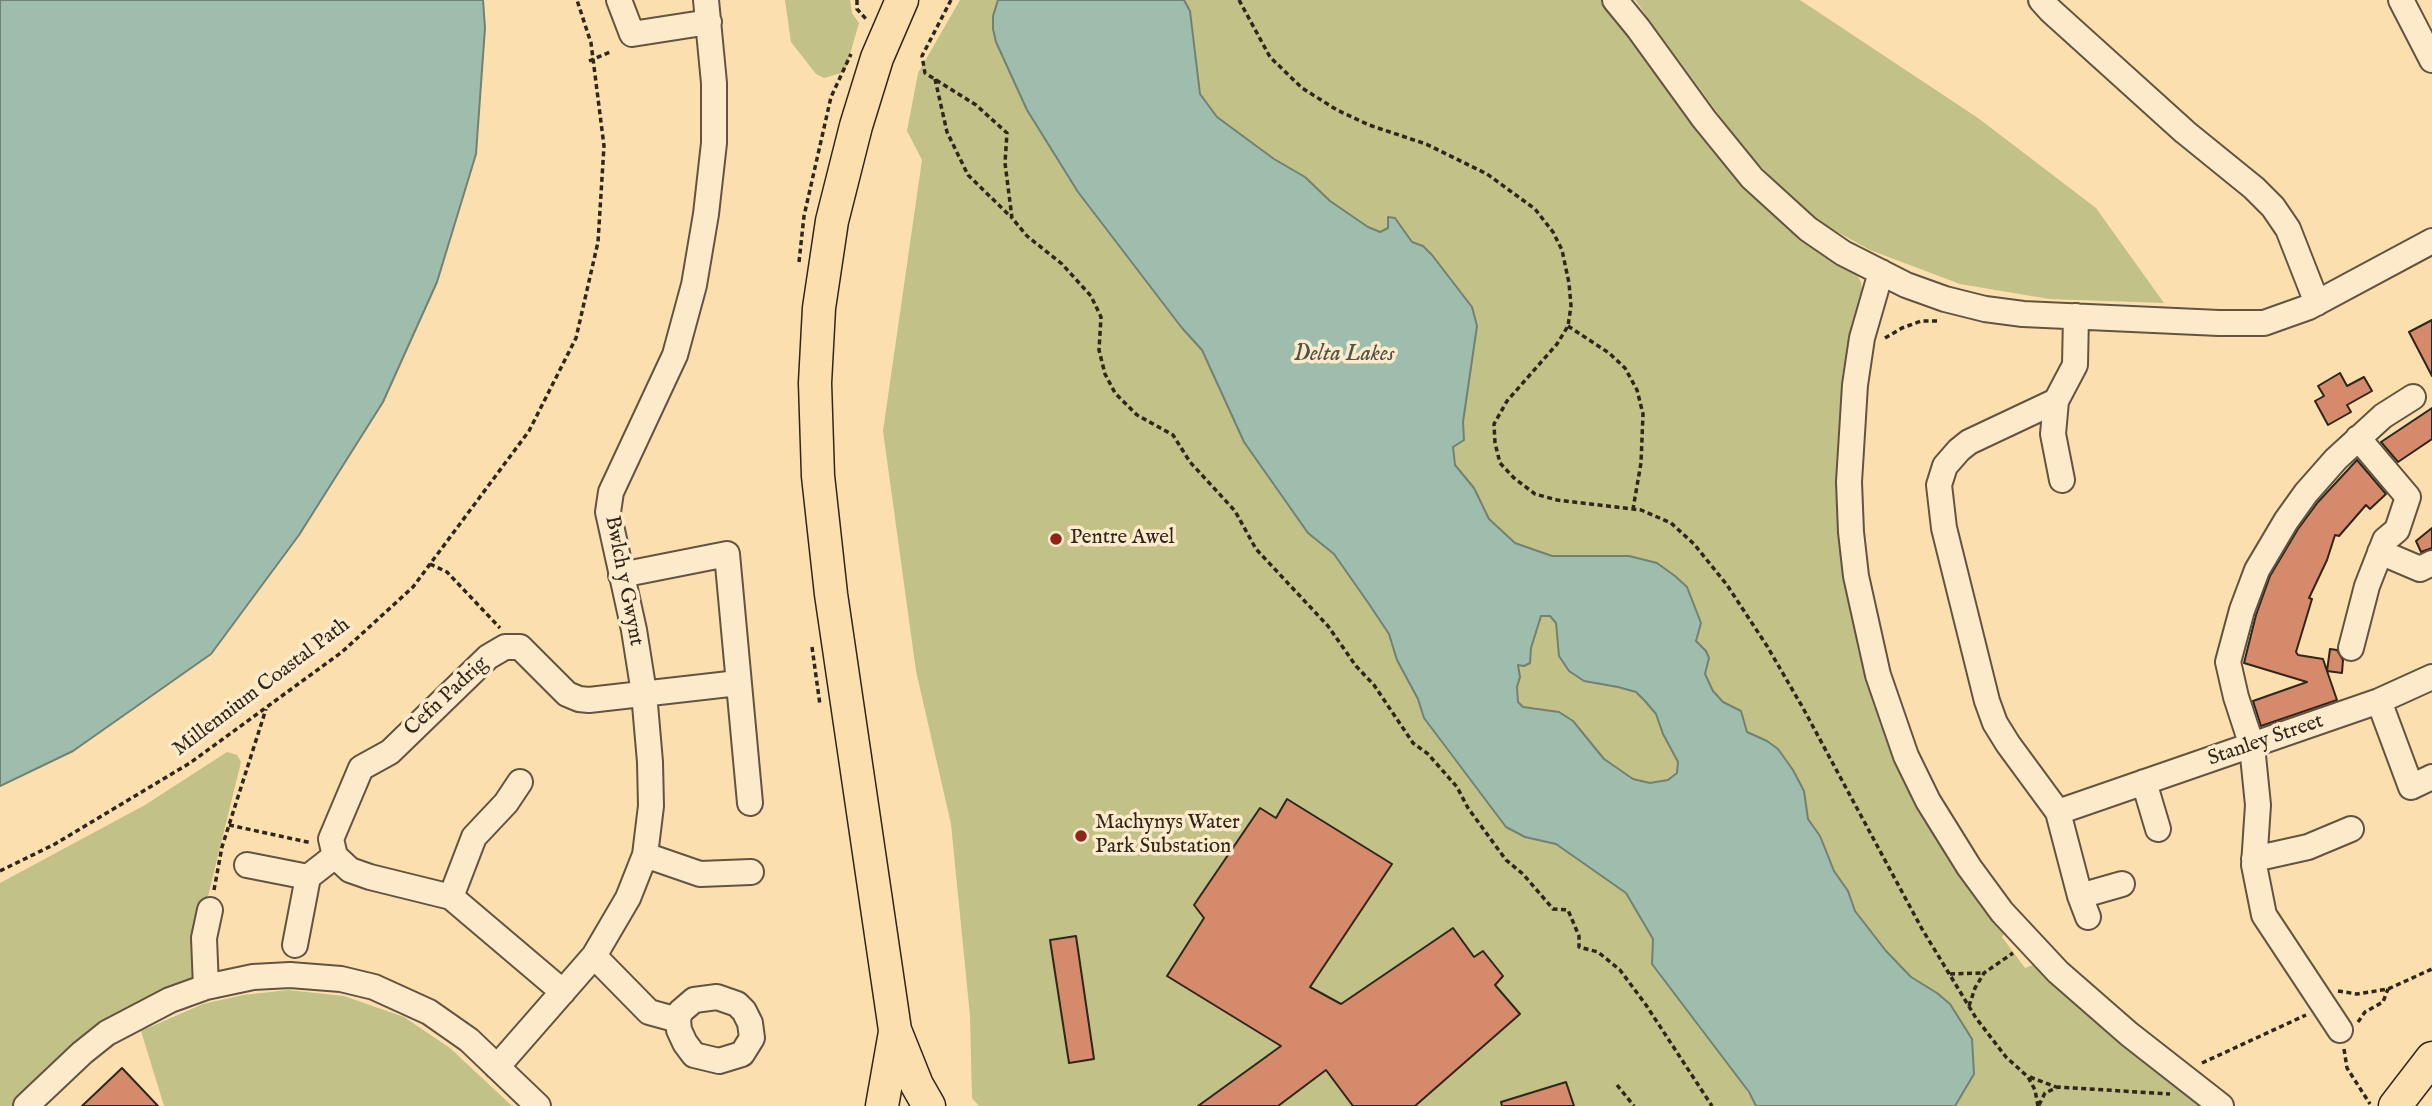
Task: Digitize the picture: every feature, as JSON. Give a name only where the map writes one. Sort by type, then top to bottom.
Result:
[{"type":"main road","points":[[902,0],[877,58],[856,125],[832,221],[819,308],[816,383],[818,476],[831,594],[895,1030],[917,1085],[929,1106]]},
{"type":"main road","points":[[882,1106],[895,1030]]},
{"type":"main road","points":[[2395,1106],[2428,1073]]},
{"type":"street","points":[[619,0],[632,34],[708,11]]},
{"type":"street","points":[[1615,0],[1752,178],[1808,229],[1843,253],[1906,285],[1945,299],[1984,309],[2023,314],[2264,323],[2317,303],[2432,241]]},
{"type":"street","points":[[2041,0],[2185,132],[2254,188],[2273,207],[2287,229],[2317,303]]},
{"type":"street","points":[[2401,0],[2432,60]]},
{"type":"street","name":"Bwlch y Gwynt","points":[[497,1067],[594,956],[628,898],[645,855],[651,806],[644,693],[634,630],[608,512],[611,492],[675,355],[694,285],[714,143],[714,83],[708,11]]},
{"type":"street","points":[[1881,272],[1862,338],[1851,432],[1851,532],[1856,576],[1878,675],[1906,756],[1928,801],[1969,867],[2002,912],[2057,972],[2129,1034],[2177,1085],[2221,1106]]},
{"type":"street","points":[[2062,480],[2053,435],[2056,401],[2075,365],[2076,316]]},
{"type":"street","points":[[2340,1030],[2308,985],[2248,889],[2254,859],[2258,805],[2252,746],[2228,662],[2242,610],[2257,570],[2286,521],[2306,493],[2358,438],[2382,416],[2413,397]]},
{"type":"street","points":[[2056,401],[1991,430],[1959,450],[1945,466],[1939,492],[1944,528],[1987,701],[1995,723],[2057,812],[2084,906],[2122,884]]},
{"type":"street","points":[[2351,648],[2367,586],[2385,540],[2397,530],[2408,497],[2358,438]]},
{"type":"street","points":[[2380,552],[2420,569],[2432,563]]},
{"type":"street","points":[[621,575],[727,554],[750,803]]},
{"type":"street","name":"Cefn Padrig","points":[[334,852],[331,839],[361,768],[390,752],[488,657],[505,647],[520,648],[567,694],[579,699],[737,683]]},
{"type":"street","name":"Stanley Street","points":[[2057,812],[2379,701],[2432,677]]},
{"type":"street","points":[[2379,701],[2411,787],[2432,777]]},
{"type":"street","points":[[451,897],[474,837],[506,803],[520,782]]},
{"type":"street","points":[[2144,782],[2158,829]]},
{"type":"street","points":[[2254,859],[2308,847],[2351,829]]},
{"type":"street","points":[[295,945],[308,877],[334,852],[350,870],[451,897],[563,992]]},
{"type":"street","points":[[645,855],[700,874],[751,872]]},
{"type":"street","points":[[247,865],[308,877]]},
{"type":"street","points":[[206,987],[204,938],[210,910]]},
{"type":"street","points":[[594,956],[649,1012],[678,1020]]},
{"type":"street","points":[[26,1106],[107,1033],[170,1000],[206,987],[253,977],[289,975],[341,979],[374,987],[429,1012],[469,1040],[538,1106]]},
{"type":"path","name":"Millennium Coastal Path","points":[[0,871],[55,844],[190,763],[342,652],[413,587],[529,431],[576,338],[598,242],[604,146],[591,60],[592,43],[577,0]]},
{"type":"path","points":[[857,0],[857,9],[866,19]]},
{"type":"path","points":[[951,0],[922,56],[925,72],[975,106],[1007,133],[1005,163],[1012,218]]},
{"type":"path","points":[[1239,0],[1270,57],[1302,88],[1337,110],[1369,125],[1426,144],[1503,185],[1535,209],[1553,232],[1562,250],[1570,294],[1568,326],[1557,344],[1507,401],[1494,424],[1500,463],[1535,494],[1557,500],[1641,510],[1671,523],[1694,544],[1727,584],[1804,708],[1897,884],[1969,1006],[2006,1057],[2028,1077],[2035,1090],[2038,1106],[2045,1093],[2057,1087]]},
{"type":"path","points":[[591,60],[610,51]]},
{"type":"path","points":[[935,79],[947,132],[968,175],[1027,236],[1062,264],[1091,296],[1101,317],[1099,350],[1105,374],[1115,393],[1137,415],[1173,435],[1190,462],[1235,511],[1256,549],[1328,626],[1356,666],[1374,685],[1413,743],[1428,754],[1457,787],[1468,808],[1506,860],[1523,874],[1553,909],[1567,910],[1579,936],[1579,947],[1598,952],[1620,970],[1646,1004],[1712,1106]]},
{"type":"path","points":[[1568,326],[1609,353],[1625,368],[1637,390],[1643,414],[1642,463],[1633,509]]},
{"type":"path","points":[[430,564],[447,572],[504,631]]},
{"type":"path","points":[[210,910],[229,825],[266,707]]},
{"type":"path","points":[[229,825],[334,852]]},
{"type":"path","points":[[1969,1006],[1984,973],[2028,940]]},
{"type":"path","points":[[2308,985],[2357,994],[2388,989],[2432,969]]},
{"type":"path","points":[[1950,974],[1984,973]]},
{"type":"path","points":[[2371,1106],[2347,1068],[2340,1030],[2358,1023],[2365,1012],[2383,1002],[2388,989]]},
{"type":"path","points":[[2028,1077],[2057,1087],[2177,1085],[2191,1068],[2324,1007]]},
{"type":"path","points":[[1617,1085],[1633,1106]]},
{"type":"shaded area","points":[[785,0],[850,0],[852,13],[859,23],[845,72],[824,78],[816,74],[791,42]]},
{"type":"shaded area","name":"Pentre Awel","points":[[960,0],[998,0],[993,16],[996,42],[1027,110],[1078,192],[1182,328],[1202,350],[1244,442],[1308,533],[1334,554],[1389,634],[1397,660],[1418,699],[1424,718],[1446,749],[1506,827],[1525,837],[1556,844],[1626,893],[1756,1106],[979,1106],[972,1098],[970,1016],[951,824],[916,671],[883,431],[922,160],[907,131],[918,73]]},
{"type":"shaded area","points":[[1184,0],[1607,0],[1647,47],[1854,270],[1861,282],[1863,295],[1848,382],[1871,675],[2006,931],[2002,937],[2025,968],[2035,964],[2109,1033],[2204,1106],[1955,1106],[1974,1074],[1937,993],[1911,977],[1886,951],[1855,911],[1848,891],[1834,871],[1820,836],[1808,819],[1804,791],[1793,770],[1778,749],[1747,732],[1741,711],[1723,702],[1713,691],[1705,674],[1706,651],[1696,641],[1657,563],[1629,556],[1552,556],[1515,543],[1489,519],[1474,488],[1455,465],[1453,447],[1464,439],[1463,422],[1477,326],[1472,307],[1432,255],[1423,246],[1412,242],[1395,218],[1388,228],[1380,232],[1368,227],[1330,201],[1305,177],[1274,159],[1217,117],[1200,94],[1190,11]]},
{"type":"shaded area","points":[[1635,0],[1800,0],[1978,118],[2096,208],[2164,303],[2049,299],[1960,284],[1870,250],[1814,219],[1746,152]]},
{"type":"shaded area","points":[[1550,615],[1556,624],[1559,656],[1618,687],[1636,692],[1656,714],[1678,762],[1677,773],[1668,780],[1650,783],[1633,780],[1604,759],[1573,721],[1559,712],[1523,707],[1518,702],[1518,664],[1530,663],[1531,648],[1541,616]]},
{"type":"shaded area","points":[[227,752],[237,755],[241,762],[201,925],[198,976],[107,1023],[16,1106],[0,1106],[0,883],[145,805]]},
{"type":"shaded area","points":[[288,990],[344,996],[404,1017],[450,1048],[512,1106],[164,1106],[141,1031],[203,1004],[243,995]]},
{"type":"water","points":[[0,0],[483,0],[485,28],[476,154],[437,282],[383,402],[299,535],[211,654],[73,751],[0,786]]},
{"type":"water","name":"Delta Lakes","points":[[998,0],[1184,0],[1190,11],[1200,94],[1217,117],[1274,159],[1305,177],[1330,201],[1368,227],[1380,232],[1388,228],[1388,217],[1395,218],[1412,242],[1423,246],[1432,255],[1472,307],[1477,326],[1463,422],[1464,440],[1453,447],[1455,465],[1474,488],[1489,519],[1515,543],[1552,556],[1629,556],[1657,563],[1687,587],[1701,623],[1696,641],[1709,658],[1705,674],[1713,691],[1723,702],[1741,711],[1747,732],[1778,749],[1804,791],[1808,819],[1820,836],[1834,871],[1848,891],[1855,911],[1886,951],[1911,977],[1950,1004],[1972,1039],[1974,1074],[1955,1106],[1756,1106],[1749,1092],[1652,964],[1653,939],[1626,893],[1556,844],[1525,837],[1506,827],[1424,718],[1418,699],[1397,660],[1389,634],[1369,604],[1334,554],[1308,533],[1244,442],[1202,350],[1182,328],[1078,192],[1027,110],[996,42],[993,16]],"holes":[[[1541,616],[1550,616],[1556,623],[1559,656],[1569,671],[1584,681],[1636,692],[1656,714],[1678,762],[1677,773],[1668,780],[1650,783],[1633,779],[1604,759],[1573,721],[1559,712],[1523,707],[1518,702],[1518,665],[1530,663],[1531,648]]]},
{"type":"building","points":[[2432,320],[2432,376],[2409,332]]},
{"type":"building","points":[[2340,373],[2347,386],[2364,377],[2372,391],[2347,405],[2351,412],[2328,425],[2315,401],[2324,396],[2318,386]]},
{"type":"building","points":[[2432,408],[2432,439],[2398,462],[2381,442]]},
{"type":"building","points":[[2357,460],[2386,494],[2370,509],[2366,505],[2339,536],[2335,535],[2327,560],[2309,598],[2312,599],[2296,652],[2298,655],[2323,659],[2337,700],[2261,726],[2253,701],[2307,682],[2244,663],[2256,615],[2270,576],[2318,502]]},
{"type":"building","points":[[2432,528],[2432,548],[2421,552],[2416,541]]},
{"type":"building","points":[[2330,649],[2337,650],[2343,660],[2342,673],[2327,671]]},
{"type":"building","points":[[1287,799],[1392,864],[1310,987],[1341,1004],[1453,928],[1474,957],[1483,951],[1503,976],[1495,985],[1520,1014],[1415,1106],[1353,1106],[1326,1070],[1278,1106],[1198,1106],[1281,1046],[1167,976],[1204,918],[1194,905],[1260,808],[1276,818]]},
{"type":"building","points":[[1076,936],[1094,1059],[1069,1063],[1050,940]]},
{"type":"building","points":[[122,1068],[158,1106],[82,1106]]},
{"type":"building","points":[[1566,1082],[1574,1106],[1502,1106],[1501,1102]]},
{"type":"place","name":"Pentre Awel","points":[[1056,539]]},
{"type":"place","name":"Machynys Water Park Substation","points":[[1081,836]]}]
